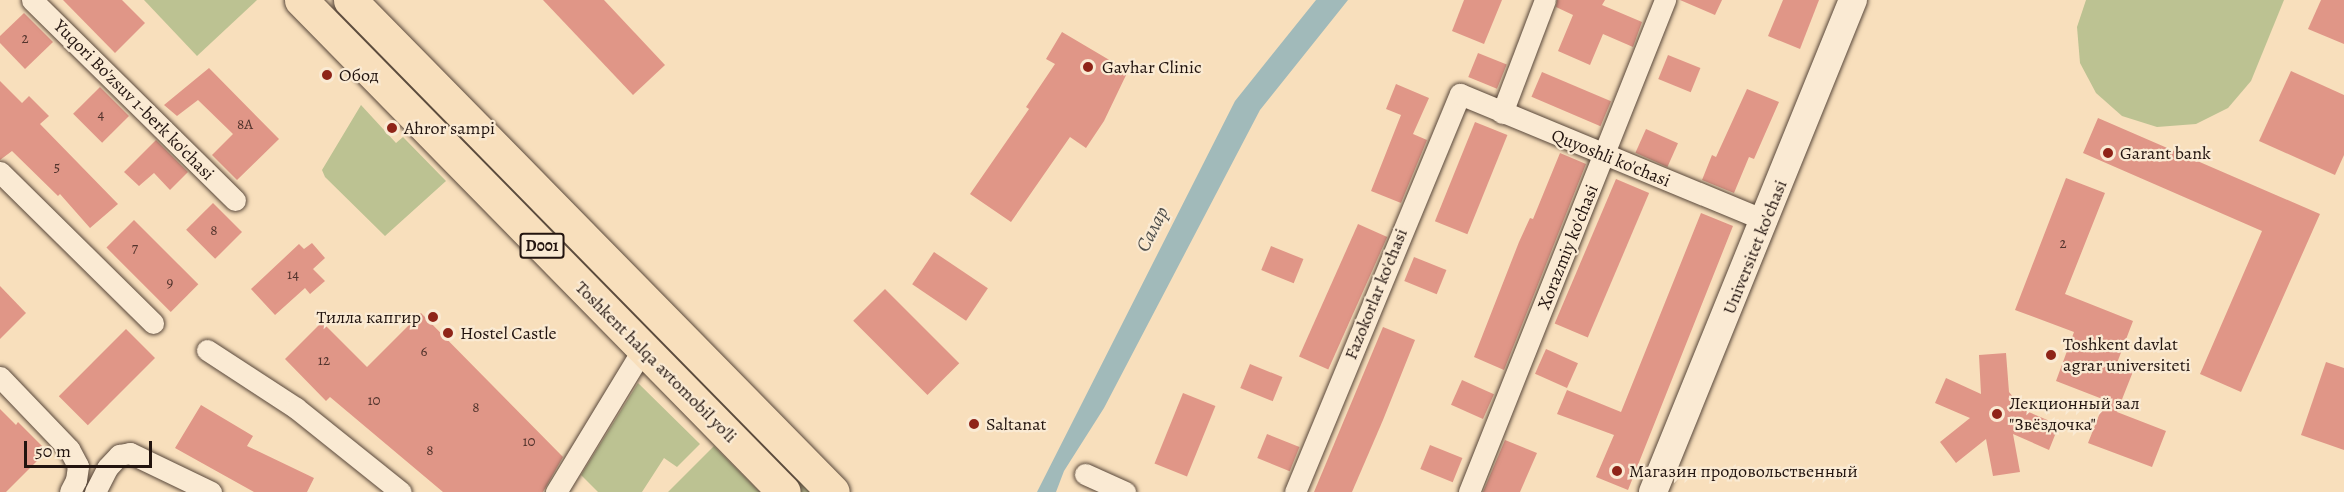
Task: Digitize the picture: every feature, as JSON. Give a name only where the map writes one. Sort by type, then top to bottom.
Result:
[{"type":"highway","name":"Toshkent halqa avtomobil yo'li","points":[[350,0],[833,492]]},
{"type":"highway","name":"Toshkent halqa avtomobil yo'li","points":[[308,3],[784,492]]},
{"type":"main road","name":"Universitet ko'chasi","points":[[1653,492],[1766,220],[1853,0]]},
{"type":"street","name":"Yuqori Bo'zsuv 1-berk ko'chasi","points":[[32,0],[235,200]]},
{"type":"street","points":[[1502,113],[1545,0]]},
{"type":"street","name":"Xorazmiy ko'chasi","points":[[1469,492],[1605,156],[1665,0]]},
{"type":"street","name":"Quyoshli ko'chasi","points":[[1457,95],[1460,94],[1605,156],[1766,220]]},
{"type":"street","name":"Fazokorlar ko'chasi","points":[[1295,492],[1457,95]]},
{"type":"street","points":[[0,172],[153,323]]},
{"type":"street","points":[[556,492],[643,349]]},
{"type":"street","points":[[207,350],[296,408],[400,492]]},
{"type":"street","points":[[0,377],[69,449],[78,466],[76,480],[70,492]]},
{"type":"street","points":[[95,492],[107,468],[119,455],[130,453],[210,492]]},
{"type":"street","points":[[1085,474],[1125,492]]},
{"type":"green space","points":[[144,0],[257,0],[197,56]]},
{"type":"green space","points":[[2086,0],[2284,0],[2251,81],[2228,108],[2196,124],[2157,127],[2122,116],[2096,93],[2080,63],[2077,27]]},
{"type":"green space","points":[[357,21],[812,492],[797,492],[349,29]]},
{"type":"green space","points":[[361,105],[396,143],[403,137],[446,181],[385,236],[325,177],[322,170]]},
{"type":"green space","points":[[638,383],[700,444],[677,467],[664,458],[642,492],[598,492],[581,475]]},
{"type":"green space","points":[[714,446],[760,492],[668,492]]},
{"type":"water","name":"Салар","points":[[1316,0],[1348,0],[1260,110],[1104,408],[1064,471],[1056,492],[1037,492],[1235,101]]},
{"type":"building","points":[[63,0],[122,0],[145,23],[115,53]]},
{"type":"building","points":[[543,0],[604,0],[665,65],[633,95]]},
{"type":"building","points":[[1464,0],[1502,0],[1484,44],[1452,31]]},
{"type":"building","points":[[1557,0],[1605,0],[1602,5],[1642,22],[1633,47],[1603,34],[1590,65],[1558,51],[1573,15],[1556,7]]},
{"type":"building","points":[[1680,0],[1722,0],[1715,15]]},
{"type":"building","points":[[1783,0],[1819,0],[1800,49],[1768,36]]},
{"type":"building","points":[[2321,0],[2344,0],[2344,44],[2308,29]]},
{"type":"building","points":[[24,13],[53,42],[25,69],[0,43],[0,36]]},
{"type":"building","points":[[1062,32],[1128,71],[1104,121],[1086,148],[1070,137],[1011,222],[970,194],[1029,109],[1026,107],[1055,64],[1046,59]]},
{"type":"building","points":[[1478,53],[1507,65],[1497,89],[1468,77]]},
{"type":"building","points":[[1668,55],[1700,68],[1691,92],[1658,79]]},
{"type":"building","points":[[209,68],[279,139],[237,180],[212,155],[233,134],[198,100],[177,116],[164,105]]},
{"type":"building","points":[[2291,71],[2344,95],[2344,155],[2335,175],[2259,141]]},
{"type":"building","points":[[1542,72],[1611,101],[1600,126],[1531,97]]},
{"type":"building","points":[[0,81],[22,103],[29,96],[49,116],[40,124],[118,204],[90,228],[60,194],[58,196],[12,151],[0,160]]},
{"type":"building","points":[[1396,84],[1429,98],[1413,134],[1427,140],[1401,203],[1371,191],[1401,115],[1386,109]]},
{"type":"building","points":[[100,87],[129,116],[102,143],[73,114]]},
{"type":"building","points":[[1747,89],[1779,102],[1754,159],[1749,157],[1734,193],[1702,180],[1712,155],[1716,157]]},
{"type":"building","points":[[2098,118],[2320,214],[2241,392],[2200,374],[2262,231],[2083,153]]},
{"type":"building","points":[[1475,122],[1507,135],[1467,234],[1435,221]]},
{"type":"building","points":[[1646,129],[1678,143],[1667,167],[1635,153]]},
{"type":"building","points":[[156,140],[188,172],[170,190],[154,173],[139,186],[124,172]]},
{"type":"building","points":[[1560,153],[1586,164],[1504,370],[1474,357],[1519,242],[1530,218],[1533,219]]},
{"type":"building","points":[[2066,178],[2105,193],[2065,294],[2133,321],[2117,363],[2134,369],[2117,412],[2166,431],[2152,467],[2088,443],[2105,400],[2056,381],[2074,332],[2015,310]]},
{"type":"building","points":[[1616,179],[1649,193],[1588,338],[1555,324]]},
{"type":"building","points":[[213,203],[242,232],[215,259],[186,230]]},
{"type":"building","points":[[1701,213],[1733,226],[1628,490],[1596,477],[1614,435],[1557,414],[1567,390],[1621,412]]},
{"type":"building","points":[[134,220],[198,284],[171,312],[106,248]]},
{"type":"building","points":[[1358,224],[1387,237],[1328,369],[1299,356]]},
{"type":"building","points":[[312,243],[325,258],[313,269],[325,281],[310,294],[305,288],[275,315],[251,289],[299,244],[304,249]]},
{"type":"building","points":[[1271,246],[1303,259],[1294,283],[1261,270]]},
{"type":"building","points":[[934,252],[988,288],[966,321],[912,284]]},
{"type":"building","points":[[1414,257],[1446,270],[1437,294],[1404,281]]},
{"type":"building","points":[[0,286],[26,313],[0,339]]},
{"type":"building","points":[[885,289],[959,363],[927,395],[853,321]]},
{"type":"building","points":[[421,313],[563,457],[543,492],[443,492],[330,397],[326,401],[285,359],[322,322],[367,367]]},
{"type":"building","points":[[1383,327],[1415,340],[1383,420],[1352,492],[1314,492]]},
{"type":"building","points":[[126,329],[155,358],[88,425],[59,396]]},
{"type":"building","points":[[1546,349],[1578,363],[1567,388],[1535,374]]},
{"type":"building","name":"Лекционный зал \"Звёздочка\"","points":[[2006,353],[2009,392],[2024,410],[2059,425],[2049,450],[2013,434],[2020,472],[1993,476],[1986,439],[1956,463],[1940,442],[1970,418],[1935,403],[1946,378],[1981,394],[1979,355]]},
{"type":"building","points":[[2326,362],[2344,368],[2344,450],[2301,435]]},
{"type":"building","points":[[1250,364],[1282,377],[1273,401],[1240,388]]},
{"type":"building","points":[[1462,380],[1494,394],[1483,419],[1451,405]]},
{"type":"building","points":[[1183,393],[1215,406],[1187,477],[1155,463]]},
{"type":"building","points":[[201,405],[253,436],[247,446],[314,478],[307,492],[254,492],[175,448]]},
{"type":"building","points":[[0,409],[16,425],[18,422],[47,451],[6,492],[0,492]]},
{"type":"building","points":[[1267,434],[1299,447],[1290,471],[1257,458]]},
{"type":"building","points":[[1505,440],[1537,453],[1520,492],[1483,492]]},
{"type":"building","points":[[1430,445],[1462,458],[1453,482],[1420,469]]},
{"type":"place","name":"Gavhar Clinic","points":[[1088,67]]},
{"type":"place","name":"Обод","points":[[327,75]]},
{"type":"place","name":"Ahror sampi","points":[[392,128]]},
{"type":"place","name":"Garant bank","points":[[2108,153]]},
{"type":"place","name":"Тилла капгир","points":[[433,317]]},
{"type":"place","name":"Hostel Castle","points":[[448,333]]},
{"type":"place","name":"Toshkent davlat agrar universiteti","points":[[2051,355]]},
{"type":"place","name":"Лекционный зал \"Звёздочка\"","points":[[1997,414]]},
{"type":"place","name":"Saltanat","points":[[974,424]]},
{"type":"place","name":"Магазин продовольственный","points":[[1617,471]]}]
